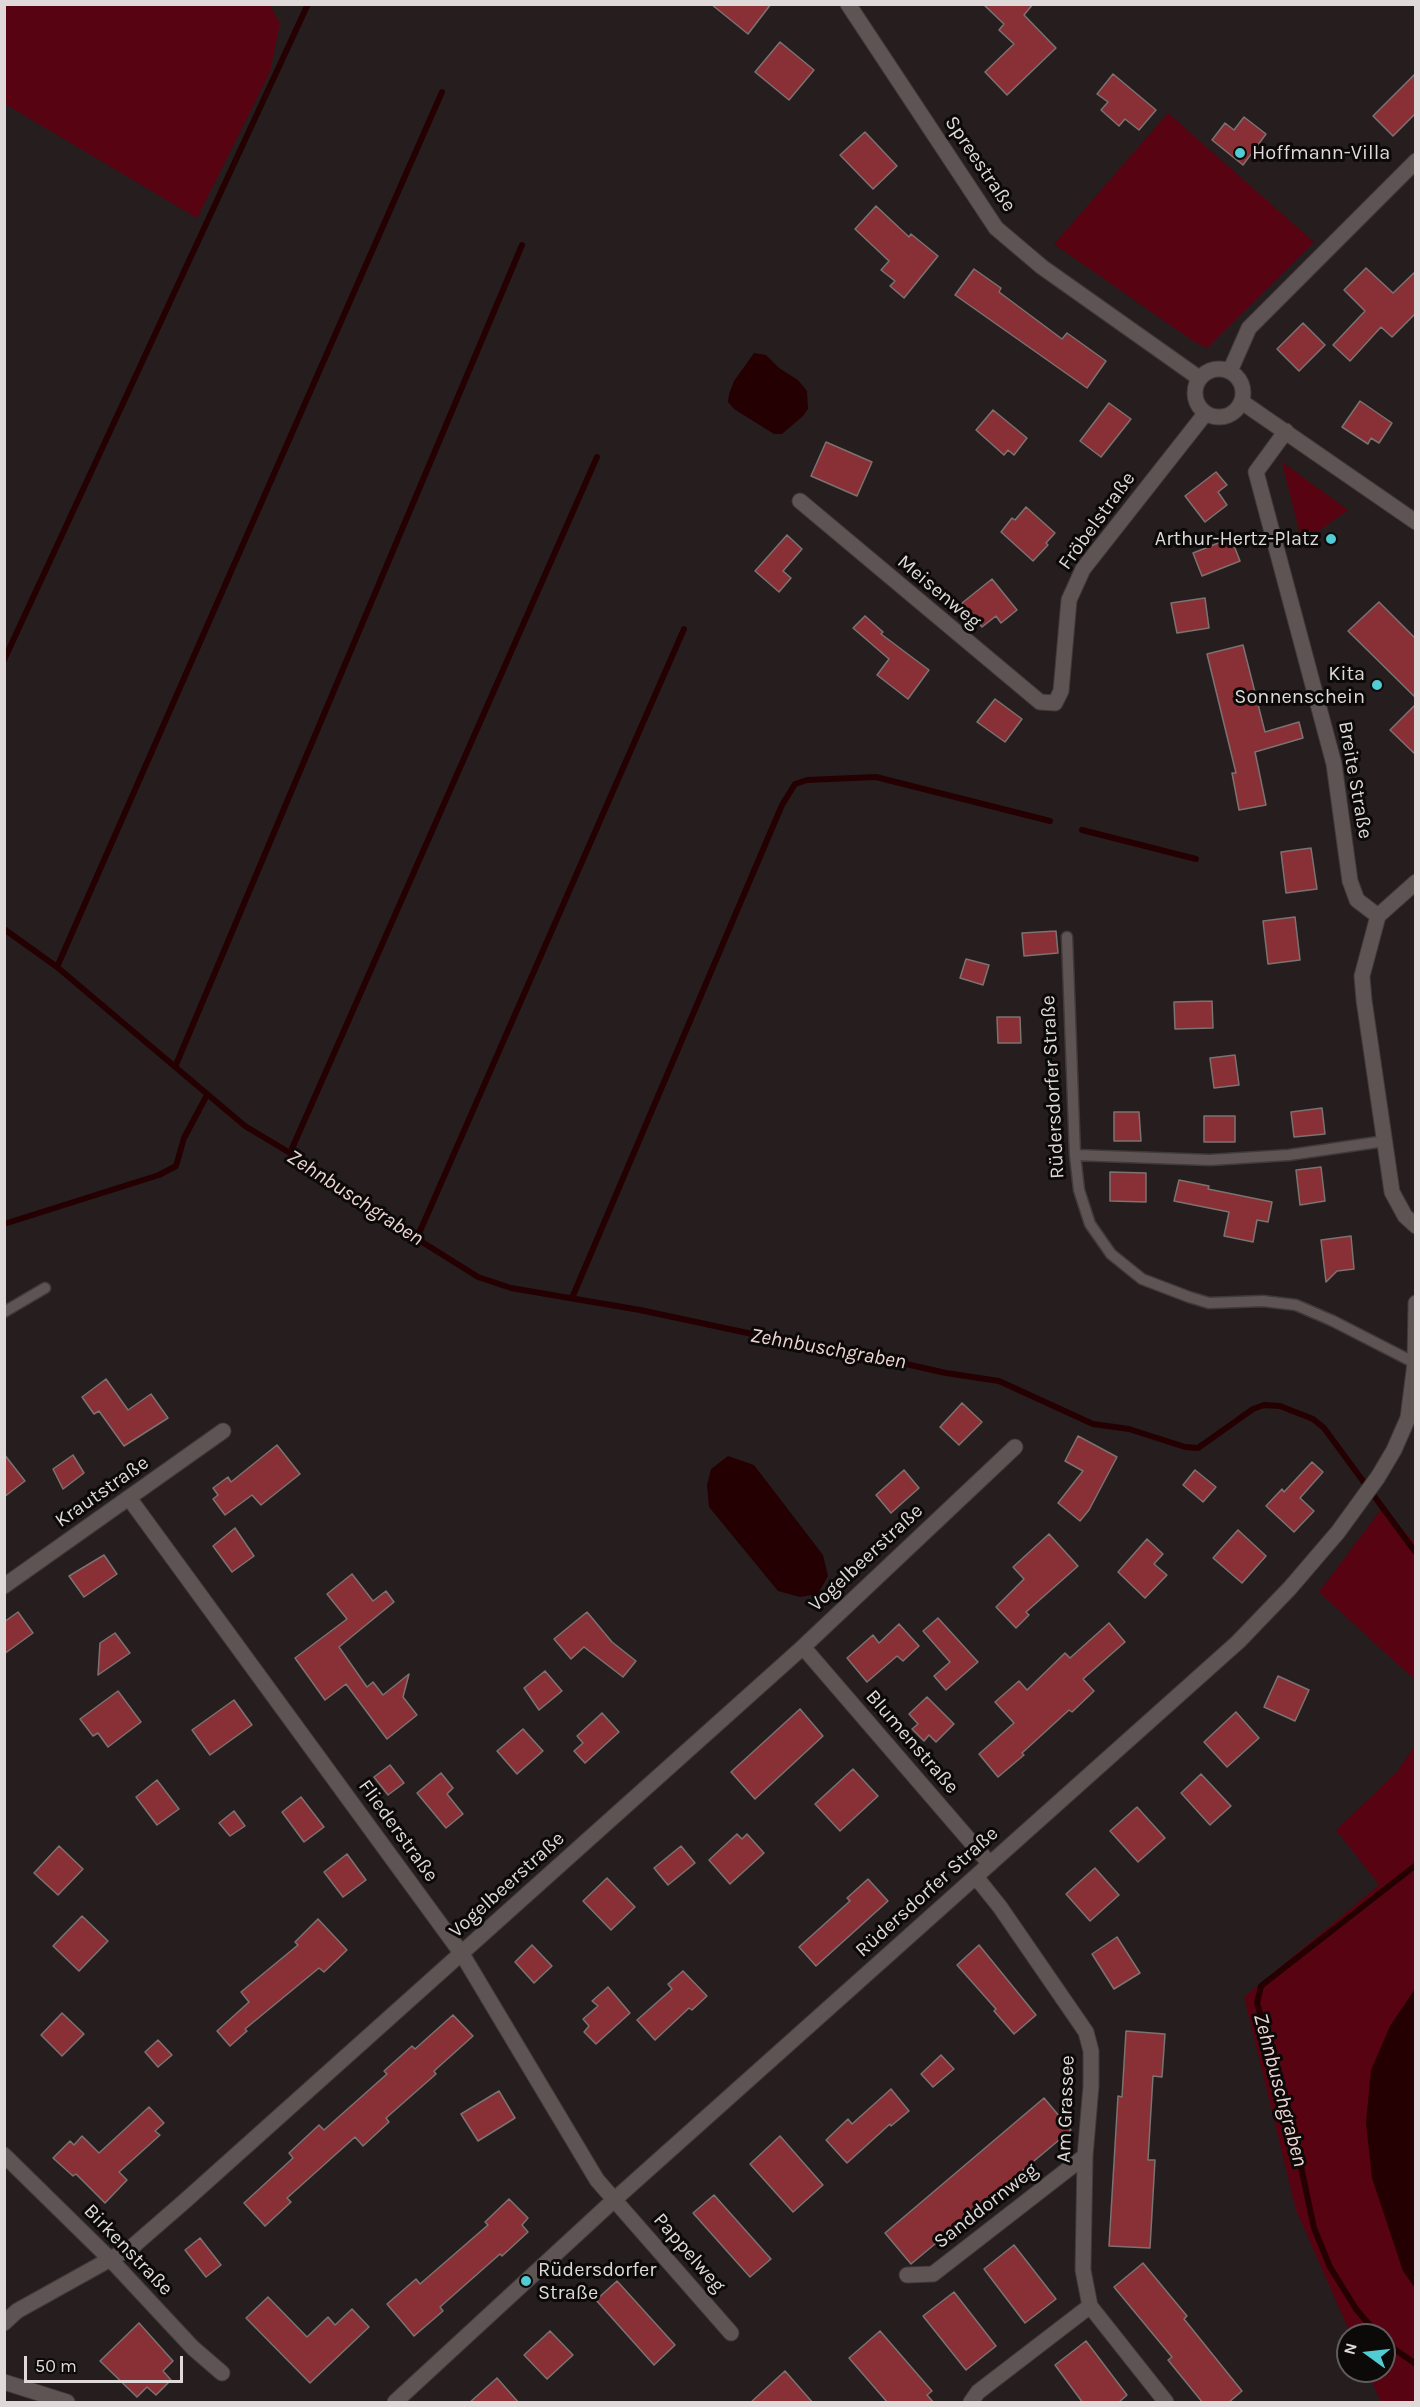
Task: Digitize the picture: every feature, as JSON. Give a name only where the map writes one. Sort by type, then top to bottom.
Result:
[{"type":"street","name":"Spreestraße","points":[[848,4],[996,228],[1042,267],[1199,378]]},
{"type":"street","points":[[1230,372],[1249,328],[1416,161]]},
{"type":"street","points":[[1219,369],[1230,372],[1242,384],[1242,402],[1236,411],[1227,417],[1216,418],[1205,414],[1199,409],[1194,394],[1199,378],[1219,369]]},
{"type":"street","points":[[1242,402],[1416,522]]},
{"type":"street","name":"Fröbelstraße","points":[[1055,704],[1061,691],[1069,600],[1083,569],[1205,414]]},
{"type":"street","name":"Breite Straße","points":[[1286,431],[1256,472],[1334,764],[1350,881],[1357,900],[1378,916]]},
{"type":"street","name":"Meisenweg","points":[[800,501],[1040,702],[1055,704]]},
{"type":"street","points":[[1416,882],[1378,916],[1362,976],[1392,1192],[1405,1216],[1416,1226]]},
{"type":"street","name":"Rüdersdorfer Straße","points":[[395,2403],[614,2200],[1238,1642],[1290,1588],[1362,1500],[1394,1450],[1408,1418],[1415,1363],[1416,1303]]},
{"type":"street","name":"Krautstraße","points":[[4,1586],[223,1431]]},
{"type":"street","name":"Vogelbeerstraße","points":[[4,2323],[17,2311],[132,2247],[803,1647],[1015,1447]]},
{"type":"street","name":"Fliederstraße","points":[[129,1498],[462,1954],[597,2180],[614,2200]]},
{"type":"street","name":"Blumenstraße","points":[[803,1647],[990,1864]]},
{"type":"street","name":"Am Grassee","points":[[975,1877],[1000,1907],[1086,2032],[1091,2051],[1091,2075],[1085,2156],[1083,2270],[1090,2306],[1166,2403]]},
{"type":"street","name":"Birkenstraße","points":[[4,2155],[111,2260],[193,2348],[222,2373]]},
{"type":"street","name":"Sanddornweg","points":[[907,2275],[933,2274],[1085,2156]]},
{"type":"street","name":"Pappelweg","points":[[614,2200],[731,2333]]},
{"type":"street","points":[[971,2403],[978,2392],[1090,2306]]},
{"type":"street","points":[[4,2382],[67,2403]]},
{"type":"lane","name":"Rüdersdorfer Straße","points":[[1067,937],[1075,1155],[1079,1190],[1090,1224],[1111,1254],[1142,1279],[1209,1303],[1263,1300],[1296,1305],[1334,1321],[1415,1363]]},
{"type":"lane","points":[[1075,1155],[1210,1160],[1289,1155],[1385,1141]]},
{"type":"lane","points":[[4,1312],[45,1288]]},
{"type":"shaded area","points":[[4,5],[270,5],[280,23],[270,72],[197,218],[5,104]]},
{"type":"shaded area","points":[[1168,113],[1314,242],[1207,348],[1193,341],[1054,244]]},
{"type":"shaded area","points":[[754,353],[766,355],[779,368],[798,380],[807,391],[808,409],[782,434],[774,434],[734,409],[728,402],[734,381]]},
{"type":"shaded area","points":[[1282,462],[1348,510],[1302,543]]},
{"type":"shaded area","points":[[728,1456],[754,1465],[823,1555],[828,1576],[818,1594],[800,1597],[778,1591],[709,1507],[707,1485],[711,1469]]},
{"type":"shaded area","points":[[1382,1508],[1415,1543],[1415,1680],[1319,1592]]},
{"type":"shaded area","points":[[1415,1745],[1415,1989],[1390,2026],[1390,2227],[1403,2271],[1415,2288],[1415,2402],[1381,2402],[1372,2383],[1396,2383],[1396,2323],[1346,2323],[1296,2210],[1244,1997],[1379,1885],[1336,1830],[1397,1772]]},
{"type":"shaded area","points":[[1415,1989],[1416,2288],[1403,2271],[1372,2178],[1366,2123],[1371,2070],[1390,2026]]},
{"type":"building","points":[[711,4],[771,4],[748,34]]},
{"type":"building","points":[[983,4],[1033,4],[1024,15],[1056,48],[1007,95],[985,72],[1014,44],[999,30],[1004,24]]},
{"type":"building","points":[[780,42],[814,70],[789,100],[755,72]]},
{"type":"building","points":[[1416,73],[1416,113],[1393,136],[1373,116]]},
{"type":"building","points":[[1113,74],[1156,110],[1139,130],[1125,119],[1119,126],[1101,110],[1108,102],[1097,94]]},
{"type":"building","name":"Hoffmann-Villa","points":[[1244,117],[1266,134],[1243,165],[1212,140],[1225,123],[1234,130]]},
{"type":"building","points":[[865,132],[897,166],[873,189],[840,155]]},
{"type":"building","points":[[876,206],[909,237],[911,234],[938,256],[904,298],[890,286],[895,281],[881,270],[889,261],[855,229]]},
{"type":"building","points":[[1366,268],[1393,293],[1416,271],[1416,313],[1392,337],[1381,327],[1350,361],[1333,345],[1365,311],[1344,290]]},
{"type":"building","points":[[974,269],[1001,288],[999,292],[1062,339],[1067,333],[1106,361],[1087,388],[955,295]]},
{"type":"building","points":[[1303,323],[1325,345],[1299,371],[1277,349]]},
{"type":"building","points":[[1360,401],[1392,423],[1379,443],[1371,438],[1368,444],[1342,427]]},
{"type":"building","points":[[1109,403],[1131,419],[1101,457],[1080,441]]},
{"type":"building","points":[[993,410],[1027,438],[1014,455],[1008,450],[1004,455],[976,430]]},
{"type":"building","points":[[826,442],[872,462],[857,496],[811,476]]},
{"type":"building","points":[[1216,472],[1227,485],[1218,492],[1227,505],[1205,522],[1185,496]]},
{"type":"building","points":[[1026,507],[1055,533],[1046,543],[1048,545],[1033,561],[1001,532],[1012,518],[1015,520]]},
{"type":"building","points":[[787,535],[802,549],[783,571],[791,578],[779,592],[755,571]]},
{"type":"building","points":[[1231,538],[1240,561],[1202,576],[1193,553]]},
{"type":"building","points":[[992,579],[1017,610],[1001,623],[996,616],[982,627],[962,603]]},
{"type":"building","points":[[1205,598],[1209,628],[1177,633],[1171,603]]},
{"type":"building","points":[[1379,602],[1416,639],[1416,698],[1348,631]]},
{"type":"building","points":[[865,616],[883,632],[881,634],[929,670],[908,699],[877,675],[889,659],[853,628]]},
{"type":"building","points":[[1243,645],[1265,732],[1299,722],[1303,738],[1255,752],[1266,805],[1239,810],[1232,773],[1236,773],[1207,654]]},
{"type":"building","points":[[995,699],[1022,719],[1005,742],[977,722]]},
{"type":"building","points":[[1416,704],[1416,755],[1390,730]]},
{"type":"building","points":[[1311,848],[1317,889],[1286,893],[1281,852]]},
{"type":"building","points":[[1295,917],[1300,960],[1268,964],[1263,921]]},
{"type":"building","points":[[1056,931],[1058,953],[1024,956],[1022,933]]},
{"type":"building","points":[[966,959],[989,965],[983,985],[960,978]]},
{"type":"building","points":[[1212,1001],[1213,1028],[1175,1029],[1174,1002]]},
{"type":"building","points":[[997,1017],[1020,1017],[1021,1043],[998,1043]]},
{"type":"building","points":[[1235,1055],[1239,1085],[1214,1088],[1210,1058]]},
{"type":"building","points":[[1322,1108],[1325,1134],[1294,1137],[1291,1112]]},
{"type":"building","points":[[1114,1112],[1139,1112],[1141,1141],[1114,1141]]},
{"type":"building","points":[[1204,1116],[1235,1116],[1235,1142],[1204,1142]]},
{"type":"building","points":[[1321,1167],[1325,1201],[1300,1205],[1296,1170]]},
{"type":"building","points":[[1110,1172],[1146,1173],[1146,1202],[1110,1201]]},
{"type":"building","points":[[1179,1180],[1209,1186],[1208,1189],[1272,1202],[1268,1222],[1257,1220],[1253,1242],[1224,1236],[1229,1212],[1174,1201]]},
{"type":"building","points":[[1351,1236],[1354,1269],[1337,1271],[1326,1282],[1321,1240]]},
{"type":"building","points":[[106,1379],[128,1410],[151,1394],[168,1418],[124,1446],[99,1411],[94,1414],[82,1397]]},
{"type":"building","points":[[962,1403],[982,1422],[959,1445],[940,1427]]},
{"type":"building","points":[[1078,1436],[1117,1457],[1089,1510],[1080,1521],[1058,1503],[1083,1471],[1065,1461]]},
{"type":"building","points":[[277,1445],[300,1474],[261,1505],[252,1495],[225,1515],[213,1499],[218,1495],[213,1488],[228,1477],[231,1482]]},
{"type":"building","points":[[4,1454],[25,1481],[4,1497]]},
{"type":"building","points":[[73,1455],[84,1473],[63,1489],[53,1469]]},
{"type":"building","points":[[1312,1462],[1323,1472],[1300,1498],[1314,1511],[1294,1532],[1266,1506],[1282,1489],[1284,1492]]},
{"type":"building","points":[[904,1470],[919,1488],[891,1513],[876,1495]]},
{"type":"building","points":[[1195,1470],[1216,1487],[1203,1502],[1183,1485]]},
{"type":"building","points":[[235,1528],[254,1556],[232,1572],[213,1546]]},
{"type":"building","points":[[1238,1530],[1266,1556],[1242,1583],[1213,1558]]},
{"type":"building","points":[[1049,1534],[1078,1566],[1026,1612],[1029,1615],[1016,1628],[996,1607],[1024,1579],[1013,1567]]},
{"type":"building","points":[[1147,1539],[1163,1554],[1154,1564],[1167,1575],[1145,1598],[1118,1572]]},
{"type":"building","points":[[104,1555],[117,1574],[84,1597],[69,1576]]},
{"type":"building","points":[[352,1574],[373,1601],[386,1591],[394,1602],[339,1647],[367,1687],[373,1682],[383,1695],[409,1674],[403,1697],[417,1715],[387,1739],[346,1684],[325,1700],[295,1658],[347,1619],[327,1594]]},
{"type":"building","points":[[18,1612],[33,1633],[4,1654],[4,1622]]},
{"type":"building","points":[[587,1612],[612,1642],[636,1661],[623,1677],[584,1647],[571,1659],[554,1639]]},
{"type":"building","points":[[938,1618],[978,1662],[946,1690],[934,1676],[950,1662],[923,1631]]},
{"type":"building","points":[[1109,1623],[1125,1642],[1083,1679],[1094,1691],[1072,1712],[1069,1710],[1022,1753],[1024,1755],[998,1777],[979,1754],[1014,1723],[995,1702],[1019,1681],[1027,1690],[1065,1653],[1070,1658]]},
{"type":"building","points":[[899,1624],[919,1646],[903,1661],[897,1656],[867,1682],[847,1658],[873,1635],[879,1643]]},
{"type":"building","points":[[115,1633],[130,1653],[98,1675],[100,1643]]},
{"type":"building","points":[[545,1671],[562,1691],[539,1710],[524,1688]]},
{"type":"building","points":[[1278,1676],[1309,1690],[1295,1721],[1264,1707]]},
{"type":"building","points":[[118,1691],[141,1722],[108,1747],[98,1733],[93,1736],[80,1719]]},
{"type":"building","points":[[927,1697],[954,1724],[936,1742],[929,1735],[924,1741],[912,1729],[918,1724],[909,1714]]},
{"type":"building","points":[[234,1700],[252,1725],[210,1755],[192,1730]]},
{"type":"building","points":[[800,1709],[823,1736],[755,1799],[731,1772]]},
{"type":"building","points":[[1236,1712],[1259,1738],[1227,1767],[1204,1742]]},
{"type":"building","points":[[602,1713],[619,1732],[585,1763],[574,1751],[583,1743],[577,1736]]},
{"type":"building","points":[[523,1729],[543,1751],[517,1774],[497,1751]]},
{"type":"building","points":[[390,1765],[404,1783],[388,1795],[374,1777]]},
{"type":"building","points":[[853,1769],[878,1796],[840,1831],[815,1804]]},
{"type":"building","points":[[441,1773],[453,1788],[447,1794],[463,1814],[446,1828],[417,1793]]},
{"type":"building","points":[[1201,1774],[1231,1806],[1210,1825],[1181,1793]]},
{"type":"building","points":[[157,1780],[179,1809],[157,1825],[136,1797]]},
{"type":"building","points":[[301,1797],[324,1827],[304,1842],[282,1812]]},
{"type":"building","points":[[1137,1807],[1165,1838],[1138,1862],[1110,1831]]},
{"type":"building","points":[[234,1811],[245,1826],[230,1836],[219,1823]]},
{"type":"building","points":[[737,1834],[742,1839],[747,1834],[764,1853],[730,1884],[709,1860]]},
{"type":"building","points":[[59,1846],[83,1869],[58,1895],[34,1873]]},
{"type":"building","points":[[681,1846],[695,1863],[668,1885],[654,1868]]},
{"type":"building","points":[[347,1854],[366,1880],[343,1897],[324,1872]]},
{"type":"building","points":[[1095,1868],[1119,1895],[1090,1921],[1066,1894]]},
{"type":"building","points":[[607,1878],[635,1907],[611,1930],[583,1901]]},
{"type":"building","points":[[868,1879],[888,1901],[816,1966],[799,1947],[850,1901],[847,1898]]},
{"type":"building","points":[[82,1916],[108,1941],[79,1971],[53,1946]]},
{"type":"building","points":[[318,1919],[347,1950],[324,1972],[319,1968],[245,2029],[247,2031],[230,2046],[217,2031],[249,2002],[241,1992],[298,1945],[295,1942]]},
{"type":"building","points":[[1117,1937],[1140,1973],[1114,1989],[1092,1954]]},
{"type":"building","points":[[532,1945],[552,1966],[534,1983],[515,1962]]},
{"type":"building","points":[[979,1945],[1036,2015],[1014,2034],[994,2011],[996,2009],[957,1965]]},
{"type":"building","points":[[683,1971],[707,1996],[692,2010],[689,2008],[655,2040],[637,2020],[672,1989],[668,1984]]},
{"type":"building","points":[[608,1987],[630,2013],[596,2044],[584,2032],[589,2026],[583,2019],[598,2006],[592,2001]]},
{"type":"building","points":[[62,2013],[84,2034],[62,2056],[41,2035]]},
{"type":"building","points":[[453,2015],[473,2036],[434,2071],[436,2074],[386,2118],[389,2122],[363,2146],[355,2137],[287,2198],[291,2202],[265,2226],[244,2203],[293,2158],[289,2153],[319,2125],[324,2130],[387,2074],[384,2071],[412,2046],[415,2049]]},
{"type":"building","points":[[1126,2031],[1165,2034],[1162,2077],[1153,2076],[1148,2160],[1155,2160],[1150,2248],[1109,2246],[1118,2096],[1122,2097]]},
{"type":"building","points":[[158,2040],[172,2055],[158,2067],[145,2052]]},
{"type":"building","points":[[941,2055],[954,2069],[933,2087],[921,2074]]},
{"type":"building","points":[[891,2089],[909,2111],[891,2126],[890,2124],[847,2163],[826,2140],[848,2119],[852,2124]]},
{"type":"building","points":[[499,2091],[515,2118],[478,2141],[461,2114]]},
{"type":"building","points":[[1044,2098],[1071,2130],[911,2264],[885,2233]]},
{"type":"building","points":[[149,2107],[164,2123],[155,2131],[160,2135],[119,2172],[127,2180],[105,2203],[76,2174],[73,2176],[53,2158],[70,2141],[74,2145],[82,2136],[99,2153]]},
{"type":"building","points":[[780,2136],[823,2185],[793,2212],[750,2164]]},
{"type":"building","points":[[714,2195],[771,2259],[750,2277],[693,2213]]},
{"type":"building","points":[[509,2199],[528,2218],[522,2225],[528,2232],[440,2307],[443,2311],[414,2336],[387,2304],[416,2279],[420,2284],[488,2225],[485,2222]]},
{"type":"building","points":[[200,2238],[221,2265],[206,2277],[185,2250]]},
{"type":"building","points":[[1014,2245],[1056,2299],[1025,2323],[984,2269]]},
{"type":"building","points":[[1143,2263],[1187,2316],[1184,2319],[1242,2391],[1228,2403],[1203,2403],[1168,2360],[1172,2357],[1114,2287]]},
{"type":"building","points":[[617,2281],[675,2345],[654,2365],[596,2300]]},
{"type":"building","points":[[954,2292],[996,2346],[966,2370],[923,2316]]},
{"type":"building","points":[[268,2297],[307,2337],[328,2317],[335,2325],[352,2309],[369,2327],[310,2383],[246,2318]]},
{"type":"building","points":[[139,2323],[173,2361],[163,2371],[171,2380],[156,2395],[147,2387],[137,2397],[100,2361]]},
{"type":"building","points":[[550,2331],[573,2355],[547,2379],[524,2355]]},
{"type":"building","points":[[880,2331],[932,2391],[927,2395],[934,2403],[888,2403],[849,2358]]},
{"type":"building","points":[[1086,2341],[1127,2395],[1118,2403],[1083,2403],[1055,2365]]},
{"type":"building","points":[[785,2371],[813,2403],[750,2403]]},
{"type":"building","points":[[497,2378],[519,2403],[469,2403]]},
{"type":"waterway","points":[[4,660],[308,4]]},
{"type":"waterway","points":[[57,967],[442,92]]},
{"type":"waterway","points":[[175,1067],[522,245]]},
{"type":"waterway","points":[[290,1153],[597,457]]},
{"type":"waterway","points":[[417,1238],[684,629]]},
{"type":"waterway","points":[[572,1298],[782,805],[795,784],[807,780],[876,777],[1050,821]]},
{"type":"waterway","points":[[1082,830],[1196,859]]},
{"type":"waterway","name":"Zehnbuschgraben","points":[[4,929],[57,967],[245,1126],[290,1153],[355,1200],[478,1277],[511,1288],[640,1310],[810,1349],[852,1352],[946,1373],[999,1381],[1093,1424],[1129,1429],[1185,1447],[1198,1448],[1253,1409],[1264,1405],[1280,1406],[1313,1419],[1324,1428],[1416,1553]]},
{"type":"waterway","name":"Zehnbuschgraben","points":[[4,1224],[159,1175],[176,1166],[184,1138],[207,1095]]},
{"type":"waterway","name":"Zehnbuschgraben","points":[[1368,2323],[1356,2309],[1330,2267],[1314,2228],[1290,2115],[1257,2003],[1261,1986],[1416,1865]]},
{"type":"waterway","name":"Zehnbuschgraben","points":[[1396,2350],[1416,2364]]},
{"type":"place","name":"Hoffmann-Villa","points":[[1240,153]]},
{"type":"place","name":"Arthur-Hertz-Platz","points":[[1331,539]]},
{"type":"place","name":"Kita Sonnenschein","points":[[1377,685]]},
{"type":"place","name":"Rüdersdorfer Straße","points":[[526,2281]]}]
